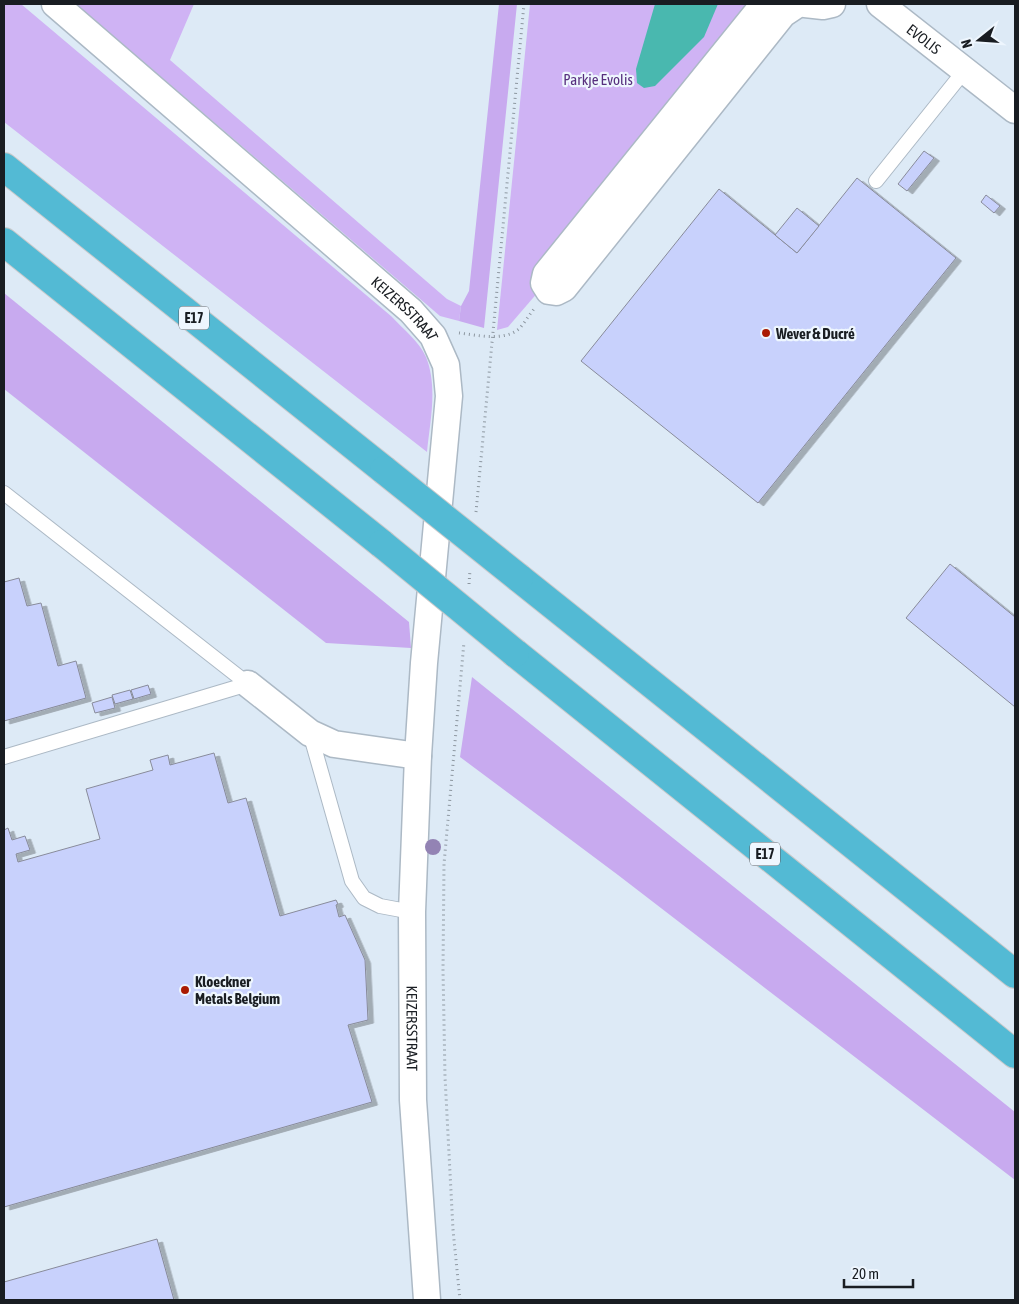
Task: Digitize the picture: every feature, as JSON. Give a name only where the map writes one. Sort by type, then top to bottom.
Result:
[{"type":"highway","name":"E17","points":[[4,166],[1015,974]]},
{"type":"highway","name":"E17","points":[[4,242],[1015,1054]]},
{"type":"street","name":"KEIZERSSTRAAT","points":[[55,4],[411,311],[434,336],[446,365],[449,396],[424,663],[418,756],[412,912],[413,1100],[427,1300]]},
{"type":"street","points":[[764,4],[546,274],[544,283],[549,292],[556,292],[564,288],[783,14],[798,4]]},
{"type":"street","points":[[805,4],[823,6],[832,4]]},
{"type":"street","name":"EVOLIS","points":[[880,4],[1015,110]]},
{"type":"street","points":[[248,684],[310,733],[334,744],[418,756]]},
{"type":"lane","points":[[876,181],[965,70]]},
{"type":"lane","points":[[4,493],[248,684]]},
{"type":"lane","points":[[4,757],[248,684]]},
{"type":"lane","points":[[310,733],[352,880],[364,898],[380,906],[412,912]]},
{"type":"path","points":[[475,520],[524,4]]},
{"type":"path","points":[[434,336],[453,332],[492,336],[508,334],[519,329],[549,292]]},
{"type":"path","points":[[469,588],[471,569]]},
{"type":"path","points":[[460,1300],[453,1230],[445,1077],[444,864],[464,636]]},
{"type":"green space","points":[[4,4],[21,4],[391,316],[410,335],[426,357],[432,380],[432,404],[427,452],[4,122]]},
{"type":"green space","points":[[76,4],[194,4],[170,60],[447,299],[461,306],[459,321],[440,316]]},
{"type":"green space","name":"Parkje Evolis","points":[[530,4],[753,4],[539,291],[508,327],[497,330]]},
{"type":"shaded area","points":[[499,4],[517,4],[484,328],[459,321],[461,306],[469,291]]},
{"type":"shaded area","points":[[655,4],[718,4],[704,37],[655,86],[644,88],[637,83],[636,69]]},
{"type":"shaded area","points":[[4,293],[409,622],[411,648],[326,643],[4,389]]},
{"type":"shaded area","points":[[472,677],[1015,1112],[1015,1180],[618,875],[460,757]]},
{"type":"building","points":[[924,151],[934,158],[907,191],[898,184]]},
{"type":"building","points":[[857,178],[956,258],[758,503],[581,361],[719,189],[797,253]]},
{"type":"building","points":[[986,195],[1000,206],[994,213],[981,202]]},
{"type":"building","points":[[797,208],[819,226],[797,253],[775,235]]},
{"type":"building","points":[[950,564],[1015,617],[1015,707],[906,618]]},
{"type":"building","points":[[19,578],[27,606],[41,603],[58,666],[76,661],[86,698],[4,721],[4,582]]},
{"type":"building","points":[[148,685],[151,694],[134,699],[131,690]]},
{"type":"building","points":[[130,690],[133,699],[115,704],[112,695]]},
{"type":"building","points":[[112,697],[115,708],[95,713],[92,703]]},
{"type":"building","name":"Kloeckner Metals Belgium","points":[[214,753],[228,803],[246,798],[280,916],[336,900],[339,917],[345,915],[365,960],[368,1020],[348,1025],[372,1102],[4,1207],[4,830],[8,828],[12,840],[25,836],[30,850],[16,854],[18,862],[100,839],[86,789],[153,770],[150,760],[168,755],[170,765]]},
{"type":"building","points":[[157,1239],[174,1300],[4,1300],[4,1282]]},
{"type":"place","name":"Wever & Ducré","points":[[766,333]]},
{"type":"place","name":"Kloeckner Metals Belgium","points":[[185,990]]}]
